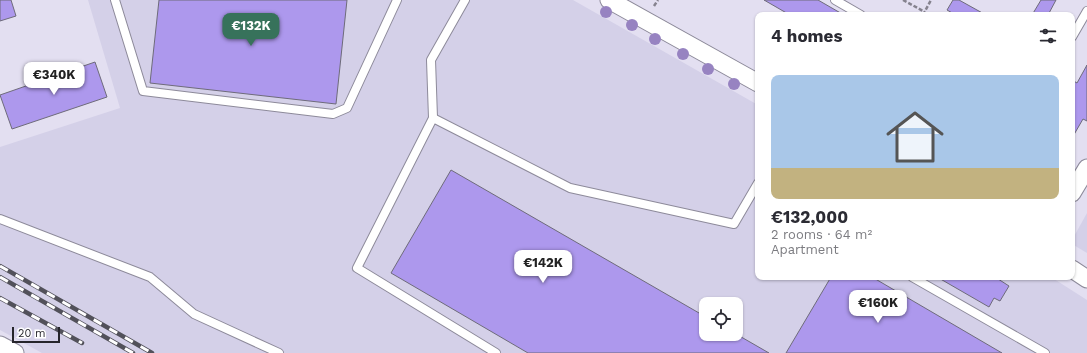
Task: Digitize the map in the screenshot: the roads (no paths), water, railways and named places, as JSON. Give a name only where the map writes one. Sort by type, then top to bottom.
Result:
[{"type":"street","points":[[609,0],[755,81]]},
{"type":"street","points":[[1075,188],[1087,168]]},
{"type":"street","points":[[1075,271],[1087,280]]},
{"type":"street","points":[[0,345],[15,353]]},
{"type":"lane","points":[[115,0],[143,91],[333,114],[347,108],[397,0]]},
{"type":"lane","points":[[465,0],[431,60],[433,118],[357,268],[496,353]]},
{"type":"lane","points":[[835,0],[856,12]]},
{"type":"lane","points":[[1075,32],[1087,11]]},
{"type":"lane","points":[[433,118],[570,188],[585,192],[734,224],[755,189]]},
{"type":"lane","points":[[0,219],[150,277],[194,314],[280,353]]},
{"type":"lane","points":[[917,280],[1045,353]]},
{"type":"railway","points":[[0,266],[152,353]]},
{"type":"railway","points":[[0,277],[133,353]]},
{"type":"railway","points":[[0,298],[82,343]]}]
